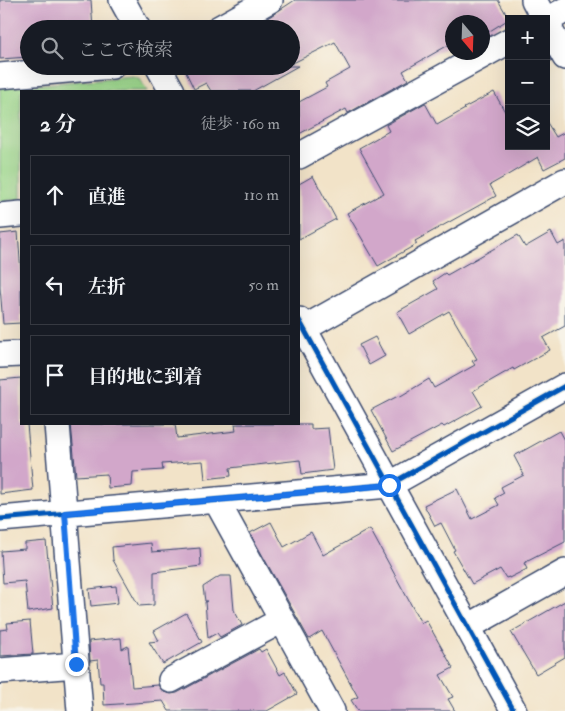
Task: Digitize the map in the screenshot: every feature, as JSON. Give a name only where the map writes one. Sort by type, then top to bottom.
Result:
[{"type":"street","points":[[122,0],[133,20]]},
{"type":"street","points":[[234,20],[270,0]]},
{"type":"street","points":[[534,0],[543,15]]},
{"type":"street","points":[[550,19],[565,10]]},
{"type":"street","points":[[550,29],[565,57]]},
{"type":"street","points":[[300,155],[505,43]]},
{"type":"street","points":[[0,76],[20,74]]},
{"type":"street","points":[[163,75],[171,90]]},
{"type":"street","points":[[514,711],[300,326],[565,181]]},
{"type":"street","points":[[0,216],[20,214]]},
{"type":"street","points":[[0,355],[20,354]]},
{"type":"street","points":[[0,519],[389,485],[565,386]]},
{"type":"street","points":[[57,425],[80,711]]},
{"type":"street","points":[[216,500],[282,620],[328,710]]},
{"type":"street","points":[[468,627],[565,572]]},
{"type":"street","points":[[171,680],[282,620]]},
{"type":"street","points":[[0,671],[76,664]]},
{"type":"green space","points":[[133,76],[140,79],[146,90],[20,90],[20,199],[0,201],[0,88]]},
{"type":"building","points":[[0,0],[91,0],[92,20],[20,20],[20,58],[0,59]]},
{"type":"building","points":[[295,0],[498,0],[507,15],[505,15],[505,22],[490,31],[490,15],[445,15],[445,47],[403,71],[408,80],[348,113],[346,109],[300,133],[300,101],[327,87],[325,83],[350,69],[335,42],[300,60],[300,20],[267,20]]},
{"type":"building","points":[[187,75],[282,75],[255,90],[210,90],[206,83],[194,89]]},
{"type":"building","points":[[494,92],[505,112],[505,150],[550,150],[550,127],[556,137],[565,132],[565,158],[544,169],[538,157],[490,185],[496,196],[415,241],[417,244],[378,266],[347,213],[384,193],[359,148],[389,131],[386,125],[425,103],[437,125]]},
{"type":"building","points":[[313,176],[336,219],[300,238],[300,183]]},
{"type":"building","points":[[18,232],[20,323],[3,324],[0,287],[0,234]]},
{"type":"building","points":[[551,232],[558,245],[565,241],[565,326],[543,338],[550,350],[514,370],[513,368],[473,391],[482,406],[444,427],[442,425],[393,451],[371,410],[399,397],[429,379],[434,388],[475,365],[472,361],[477,359],[449,311],[409,334],[397,312],[438,289],[433,281],[445,273],[447,275],[518,235],[525,247]]},
{"type":"building","points":[[375,337],[385,356],[369,365],[359,345]]},
{"type":"building","points":[[20,378],[20,425],[27,425],[33,490],[0,494],[0,380]]},
{"type":"building","points":[[311,424],[311,429],[328,428],[333,470],[302,474],[300,460],[230,468],[231,476],[205,479],[203,461],[162,464],[163,470],[133,472],[132,486],[108,488],[107,474],[76,476],[71,425],[175,425],[177,438],[236,431],[235,425]]},
{"type":"building","points":[[559,431],[565,442],[565,542],[524,563],[527,569],[509,578],[506,578],[500,569],[472,584],[453,551],[455,550],[441,523],[435,526],[424,505],[457,489],[472,519],[499,505],[495,498],[504,493],[501,487],[524,475],[514,456]]},
{"type":"building","points":[[271,522],[284,547],[311,532],[323,555],[370,529],[421,623],[426,620],[453,668],[440,675],[453,697],[448,699],[455,711],[358,711],[351,700],[358,697],[322,631],[309,639],[250,533]]},
{"type":"building","points":[[46,541],[53,608],[28,612],[25,581],[3,583],[1,551],[25,549],[25,543]]},
{"type":"building","points":[[151,543],[152,552],[200,548],[201,566],[154,572],[154,605],[139,606],[113,560],[112,547]]},
{"type":"building","points":[[220,576],[231,576],[234,610],[242,625],[220,637],[217,633],[208,638],[205,602],[207,601],[205,601],[203,587]]},
{"type":"building","points":[[116,586],[118,603],[91,606],[89,589]]},
{"type":"building","points":[[565,601],[565,657],[536,674],[511,632]]},
{"type":"building","points":[[186,613],[202,642],[163,664],[149,642],[159,641],[154,631]]},
{"type":"building","points":[[30,621],[33,654],[0,656],[0,630],[8,629],[7,623]]},
{"type":"building","points":[[121,638],[122,649],[128,646],[132,687],[158,685],[164,692],[177,693],[259,649],[261,652],[266,649],[280,675],[285,672],[297,694],[267,711],[169,711],[163,701],[104,705],[103,683],[100,683],[98,660],[90,661],[89,641]]},
{"type":"cycle path","points":[[300,322],[514,711]]},
{"type":"cycle path","points":[[0,519],[389,485],[565,386]]},
{"type":"route","points":[[76,664],[65,513],[389,485]]}]
